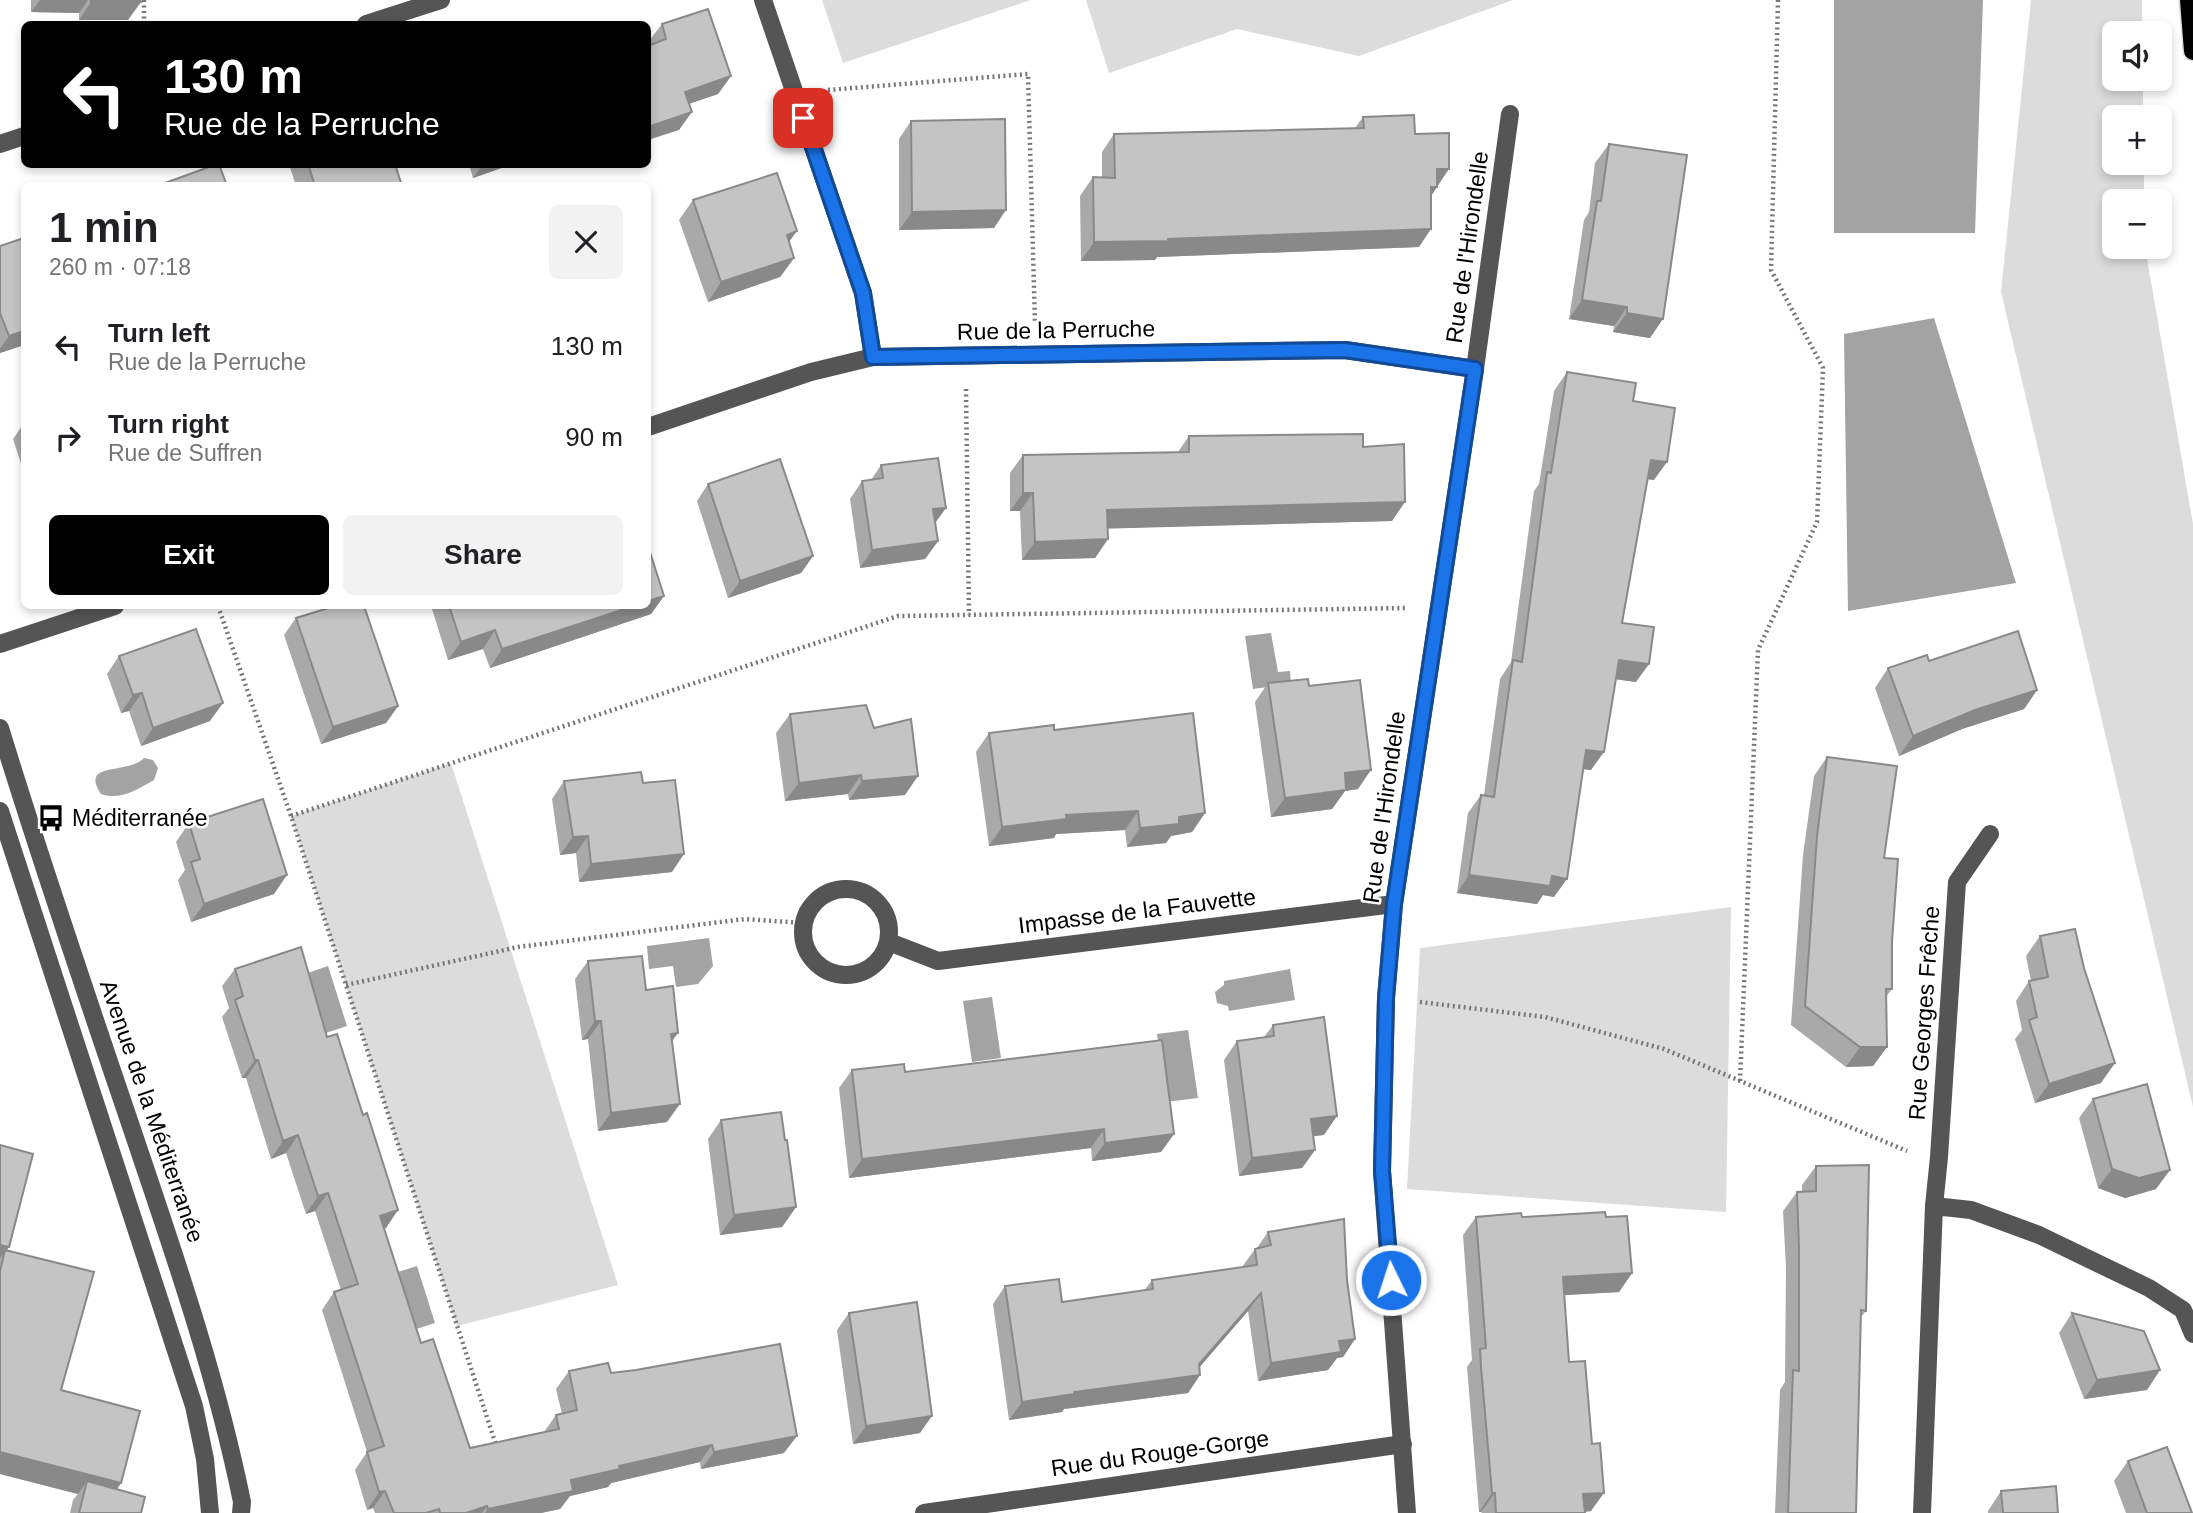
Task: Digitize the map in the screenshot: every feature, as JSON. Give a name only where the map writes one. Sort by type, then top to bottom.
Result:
[{"type":"main road","points":[[2189,0],[2193,51]]},
{"type":"street","points":[[375,21],[441,0]]},
{"type":"street","points":[[763,0],[863,293],[873,357]]},
{"type":"street","name":"Rue de l'Hirondelle","points":[[1407,1513],[1382,1171],[1386,998],[1394,904],[1475,369],[1510,114]]},
{"type":"street","points":[[0,144],[21,137]]},
{"type":"street","name":"Rue de la Perruche","points":[[651,426],[811,372],[873,357],[1345,350],[1475,369]]},
{"type":"street","points":[[0,645],[107,609]]},
{"type":"street","name":"Avenue de la Méditerranée","points":[[0,729],[35,841],[201,1333],[229,1438],[242,1502],[241,1513]]},
{"type":"street","points":[[0,811],[194,1406],[205,1459],[210,1513]]},
{"type":"street","name":"Rue Georges Frêche","points":[[1922,1513],[1934,1206],[1958,882],[1990,834]]},
{"type":"street","points":[[856,890],[868,895],[887,915],[889,942],[883,956],[872,967],[859,974],[844,976],[829,972],[816,964],[807,952],[803,939],[803,923],[808,911],[828,892],[856,890]]},
{"type":"street","name":"Impasse de la Fauvette","points":[[889,942],[938,961],[1394,904]]},
{"type":"street","points":[[1934,1206],[1971,1210],[2039,1235],[2149,1288],[2183,1310],[2193,1334]]},
{"type":"street","name":"Rue du Rouge-Gorge","points":[[925,1513],[1403,1444]]},
{"type":"path","points":[[144,0],[144,21]]},
{"type":"path","points":[[1740,1080],[1758,650],[1817,522],[1823,368],[1771,270],[1778,0]]},
{"type":"path","points":[[795,93],[1028,74],[1036,356]]},
{"type":"path","points":[[966,357],[970,615]]},
{"type":"path","points":[[291,816],[898,617],[1439,607]]},
{"type":"path","points":[[219,609],[291,816],[498,1451]]},
{"type":"path","points":[[346,985],[518,947],[745,919],[803,923]]},
{"type":"path","points":[[1386,998],[1545,1017],[1664,1049],[1917,1155]]},
{"type":"shaded area","points":[[822,0],[1031,0],[843,63]]},
{"type":"shaded area","points":[[1086,0],[1513,0],[1359,56],[1237,29],[1109,73]]},
{"type":"shaded area","points":[[1834,0],[1983,0],[1975,233],[1834,233]]},
{"type":"shaded area","points":[[2031,0],[2142,0],[2142,21],[2102,21],[2102,91],[2143,91],[2143,105],[2102,105],[2102,175],[2144,175],[2144,189],[2102,189],[2102,259],[2147,259],[2193,524],[2193,1107],[2001,292]]},
{"type":"shaded area","points":[[1934,318],[2016,583],[1848,611],[1844,334]]},
{"type":"shaded area","points":[[1271,633],[1278,672],[1290,671],[1291,684],[1253,689],[1245,636]]},
{"type":"shaded area","points":[[144,758],[153,760],[158,768],[154,780],[122,795],[101,794],[96,777]]},
{"type":"shaded area","points":[[451,763],[618,1285],[457,1326],[291,816]]},
{"type":"shaded area","points":[[1731,907],[1726,1212],[1407,1189],[1420,948]]},
{"type":"shaded area","points":[[709,938],[713,966],[698,984],[676,987],[673,966],[649,969],[647,946]]},
{"type":"shaded area","points":[[328,966],[347,1026],[317,1036],[299,976]]},
{"type":"shaded area","points":[[1290,969],[1295,1000],[1229,1011],[1228,1006],[1217,1003],[1215,992],[1224,985],[1224,981]]},
{"type":"shaded area","points":[[992,997],[1001,1058],[972,1062],[963,1001]]},
{"type":"shaded area","points":[[1188,1030],[1198,1098],[1166,1102],[1157,1034]]},
{"type":"shaded area","points":[[417,1266],[435,1323],[413,1330],[395,1273]]},
{"type":"building","points":[[140,0],[141,2],[91,2]]},
{"type":"building","points":[[708,9],[731,76],[685,92],[692,112],[651,126],[651,45],[666,39],[662,24]]},
{"type":"building","points":[[1414,115],[1415,134],[1449,133],[1449,169],[1437,169],[1437,187],[1431,187],[1431,229],[1094,242],[1093,177],[1115,178],[1114,134],[1364,128],[1363,117]]},
{"type":"building","points":[[1005,119],[1006,210],[912,212],[911,121]]},
{"type":"building","points":[[1609,144],[1687,155],[1663,319],[1627,313],[1627,307],[1582,300],[1597,201],[1601,201]]},
{"type":"building","points":[[206,168],[220,168],[226,182],[168,182]]},
{"type":"building","points":[[309,168],[396,168],[401,182],[314,182]]},
{"type":"building","points":[[777,173],[797,231],[787,235],[794,258],[721,282],[693,200]]},
{"type":"building","points":[[21,239],[21,332],[9,336],[0,313],[0,246]]},
{"type":"building","points":[[1567,372],[1636,383],[1633,401],[1675,408],[1667,462],[1651,460],[1622,623],[1654,627],[1649,664],[1619,660],[1604,752],[1586,750],[1567,879],[1552,876],[1550,886],[1469,875],[1481,795],[1494,797],[1513,660],[1522,662],[1547,472],[1551,473]]},
{"type":"building","points":[[1363,434],[1363,447],[1404,444],[1405,502],[1107,510],[1108,539],[1035,542],[1033,493],[1023,493],[1023,455],[1189,452],[1189,436]]},
{"type":"building","points":[[938,458],[946,508],[933,509],[938,541],[872,550],[862,481],[883,478],[881,465]]},
{"type":"building","points":[[780,459],[813,556],[740,581],[708,484]]},
{"type":"building","points":[[651,555],[664,596],[651,600]]},
{"type":"building","points":[[325,609],[365,609],[398,706],[333,727],[296,618]]},
{"type":"building","points":[[450,609],[625,609],[502,649],[495,630],[461,642]]},
{"type":"building","points":[[196,629],[223,703],[153,728],[142,693],[133,695],[119,656]]},
{"type":"building","points":[[2018,631],[2037,690],[1975,710],[1913,736],[1888,668],[1927,655],[1929,661]]},
{"type":"building","points":[[1308,679],[1309,686],[1360,680],[1371,770],[1345,773],[1346,790],[1285,798],[1268,683]]},
{"type":"building","points":[[866,705],[874,728],[911,719],[918,776],[862,781],[861,775],[799,783],[790,714]]},
{"type":"building","points":[[1193,713],[1205,813],[1179,817],[1179,824],[1140,828],[1138,811],[1066,815],[1067,819],[1002,827],[989,733],[1054,725],[1054,730]]},
{"type":"building","points":[[1827,757],[1897,766],[1884,858],[1898,859],[1892,942],[1892,989],[1886,989],[1887,1047],[1860,1047],[1805,1006],[1817,836]]},
{"type":"building","points":[[641,772],[643,783],[675,780],[684,854],[591,864],[588,836],[573,837],[564,781]]},
{"type":"building","points":[[263,799],[287,875],[204,904],[191,862],[200,859],[189,823]]},
{"type":"building","points":[[2075,929],[2084,968],[2115,1063],[2049,1084],[2029,1020],[2037,1017],[2029,981],[2048,977],[2040,936]]},
{"type":"building","points":[[301,947],[327,1037],[337,1034],[363,1115],[367,1113],[398,1210],[380,1216],[421,1343],[433,1339],[470,1448],[559,1429],[556,1415],[577,1410],[569,1371],[608,1363],[611,1373],[636,1370],[780,1344],[797,1436],[714,1452],[712,1445],[619,1466],[620,1469],[571,1480],[573,1491],[488,1509],[487,1506],[466,1513],[440,1513],[439,1509],[426,1513],[394,1513],[385,1491],[379,1492],[367,1452],[384,1446],[334,1292],[358,1284],[328,1193],[318,1196],[298,1135],[283,1141],[258,1060],[255,1060],[235,1000],[243,996],[235,969]]},
{"type":"building","points":[[642,956],[646,990],[673,986],[678,1033],[671,1034],[680,1104],[611,1113],[601,1021],[595,1021],[588,961]]},
{"type":"building","points":[[1324,1017],[1337,1116],[1311,1119],[1315,1150],[1252,1158],[1237,1041],[1274,1036],[1273,1025]]},
{"type":"building","points":[[1162,1040],[1174,1134],[1105,1143],[1104,1129],[862,1159],[852,1070],[904,1064],[905,1072]]},
{"type":"building","points":[[2147,1084],[2170,1170],[2139,1178],[2112,1169],[2093,1099]]},
{"type":"building","points":[[781,1112],[796,1207],[734,1215],[721,1120]]},
{"type":"building","points":[[0,1145],[33,1154],[9,1247],[0,1245]]},
{"type":"building","points":[[1869,1165],[1866,1311],[1861,1310],[1856,1513],[1788,1513],[1793,1370],[1799,1371],[1797,1192],[1816,1191],[1816,1166]]},
{"type":"building","points":[[1605,1212],[1606,1217],[1627,1216],[1632,1273],[1563,1277],[1569,1362],[1585,1361],[1592,1444],[1600,1443],[1604,1493],[1583,1494],[1585,1513],[1496,1513],[1481,1367],[1480,1349],[1486,1348],[1476,1217],[1521,1213],[1522,1217]]},
{"type":"building","points":[[1344,1219],[1347,1280],[1355,1339],[1339,1341],[1341,1352],[1271,1363],[1261,1293],[1199,1364],[1200,1375],[1022,1402],[1005,1286],[1059,1279],[1062,1302],[1153,1289],[1152,1280],[1257,1265],[1255,1249],[1271,1245],[1268,1232]]},
{"type":"building","points":[[5,1250],[94,1272],[61,1390],[140,1411],[121,1483],[0,1452],[0,1271]]},
{"type":"building","points":[[917,1302],[932,1416],[866,1426],[849,1313]]},
{"type":"building","points":[[2072,1313],[2144,1331],[2160,1370],[2097,1380]]},
{"type":"building","points":[[2167,1447],[2192,1513],[2147,1513],[2128,1461]]},
{"type":"building","points":[[87,1481],[145,1497],[141,1513],[79,1513]]},
{"type":"building","points":[[2056,1486],[2058,1513],[2003,1513],[2001,1491]]},
{"type":"place","name":"Méditerranée","points":[[51,818]]},
{"type":"route","points":[[803,118],[863,293],[873,357],[1345,350],[1475,369],[1394,904],[1386,998],[1382,1171],[1391,1280]]}]
